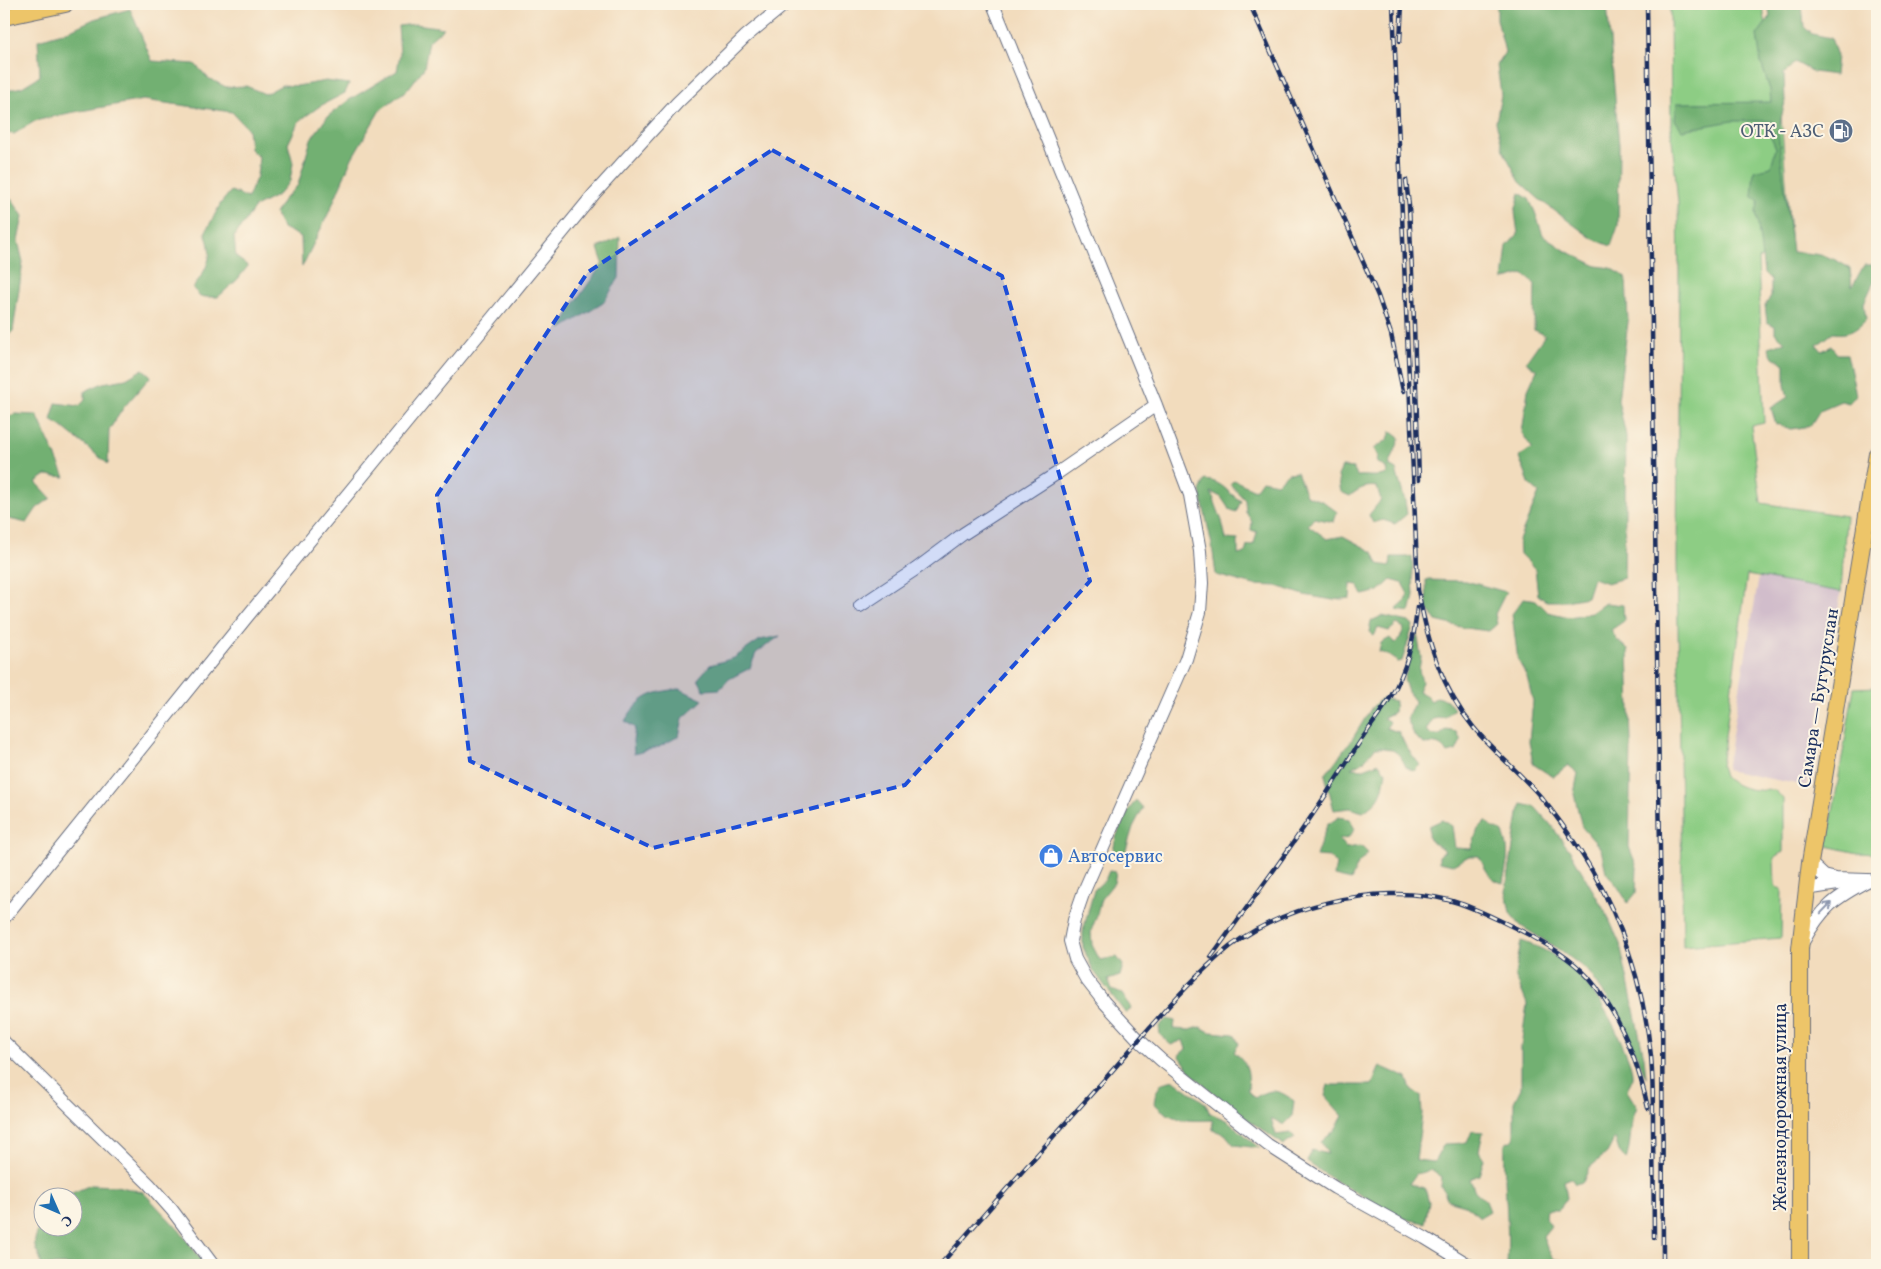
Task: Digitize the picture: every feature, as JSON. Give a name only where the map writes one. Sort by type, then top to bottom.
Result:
[{"type":"main road","points":[[4,17],[65,4]]},
{"type":"main road","name":"Самара — Бугуруслан","points":[[1800,949],[1806,888],[1877,454]]},
{"type":"main road","name":"Железнодорожная улица","points":[[1800,949],[1800,1265]]},
{"type":"street","points":[[4,918],[246,618],[594,194],[677,103],[745,37],[786,4]]},
{"type":"street","points":[[993,4],[1156,405],[1190,496],[1200,551],[1202,583],[1200,612],[1186,659],[1084,891],[1074,920],[1070,941],[1075,959],[1086,979],[1104,1002],[1139,1040],[1268,1145],[1335,1188],[1469,1265]]},
{"type":"street","points":[[860,606],[916,569],[963,534],[1056,474],[1156,405]]},
{"type":"street","points":[[1810,863],[1824,876],[1873,880]]},
{"type":"street","points":[[1806,888],[1873,880]]},
{"type":"street","points":[[1800,949],[1815,921],[1829,904],[1845,892],[1873,880]]},
{"type":"street","points":[[4,1042],[149,1184],[172,1210],[212,1265]]},
{"type":"highlighted area","points":[[772,150],[1002,276],[1090,581],[905,785],[653,848],[470,761],[437,495],[588,272]]},
{"type":"shaded area","points":[[1759,577],[1841,592],[1807,786],[1726,770]]},
{"type":"green space","points":[[1497,4],[1607,4],[1619,145],[1618,226],[1611,246],[1593,239],[1540,200],[1520,182],[1503,150],[1496,122],[1501,95],[1497,65],[1505,52],[1497,19]]},
{"type":"green space","points":[[1670,4],[1762,4],[1779,90],[1791,248],[1758,259],[1764,423],[1751,426],[1761,503],[1846,516],[1841,592],[1747,575],[1721,766],[1724,777],[1737,785],[1754,790],[1775,790],[1783,799],[1783,852],[1774,858],[1775,887],[1782,889],[1781,938],[1683,946],[1677,561],[1679,273],[1678,203],[1671,129]]},
{"type":"green space","points":[[1768,4],[1802,4],[1804,27],[1812,34],[1831,38],[1837,56],[1835,75],[1813,72],[1795,62],[1784,74],[1785,102],[1778,131],[1792,252],[1822,256],[1843,264],[1850,269],[1852,287],[1864,265],[1873,265],[1875,279],[1864,303],[1866,320],[1851,331],[1833,333],[1817,345],[1822,351],[1831,346],[1837,354],[1847,354],[1856,395],[1849,403],[1841,401],[1820,410],[1810,426],[1791,429],[1776,424],[1771,408],[1788,397],[1785,385],[1785,364],[1773,357],[1768,347],[1785,342],[1775,333],[1775,326],[1767,322],[1765,305],[1771,297],[1771,280],[1764,273],[1756,211],[1759,201],[1752,196],[1754,171],[1771,167],[1776,148],[1768,130],[1772,121],[1732,121],[1682,130],[1675,120],[1677,103],[1771,102],[1770,90],[1761,63],[1757,35],[1770,17]]},
{"type":"green space","points":[[130,9],[152,61],[195,64],[208,78],[226,87],[246,86],[265,94],[282,85],[297,86],[326,81],[349,84],[345,93],[320,106],[299,121],[288,144],[293,163],[290,181],[278,195],[255,207],[234,237],[236,257],[248,266],[237,280],[218,297],[200,297],[193,288],[208,262],[209,249],[205,233],[221,203],[231,191],[248,198],[257,176],[259,157],[250,149],[248,129],[232,112],[143,100],[35,121],[14,134],[4,133],[4,91],[22,87],[40,76],[38,40],[66,32],[94,19]]},
{"type":"green space","points":[[416,24],[444,28],[429,41],[424,68],[408,89],[380,110],[352,158],[331,208],[302,267],[301,237],[283,228],[275,214],[283,200],[298,185],[311,139],[328,116],[349,100],[397,71],[400,54],[398,26]]},
{"type":"green space","points":[[1520,193],[1529,199],[1543,235],[1566,251],[1597,266],[1611,268],[1626,277],[1628,322],[1618,400],[1626,436],[1624,578],[1607,583],[1593,578],[1587,597],[1566,601],[1546,601],[1538,595],[1535,569],[1520,554],[1519,540],[1539,493],[1530,485],[1519,457],[1532,448],[1522,433],[1528,390],[1537,370],[1526,362],[1545,335],[1534,330],[1535,284],[1523,274],[1503,280],[1507,246],[1518,234],[1515,212]]},
{"type":"green space","points":[[4,194],[12,200],[23,216],[18,241],[23,262],[13,331],[4,339]]},
{"type":"green space","points":[[620,237],[619,278],[603,303],[561,329],[572,307],[603,263],[598,248]]},
{"type":"green space","points":[[143,369],[151,376],[124,407],[109,430],[108,464],[51,420],[56,403],[79,406],[85,400],[85,391],[103,383],[126,379]]},
{"type":"green space","points":[[15,414],[37,415],[65,477],[46,475],[36,482],[51,498],[37,508],[27,523],[4,518],[4,418]]},
{"type":"green space","points":[[1391,431],[1400,438],[1389,466],[1396,470],[1407,514],[1395,524],[1383,520],[1373,523],[1369,515],[1381,500],[1377,487],[1362,488],[1350,496],[1341,492],[1338,476],[1342,467],[1353,468],[1357,476],[1387,474],[1386,468],[1377,462],[1378,455],[1374,449],[1388,439]]},
{"type":"green space","points":[[1297,472],[1306,495],[1324,502],[1337,512],[1334,522],[1314,518],[1308,525],[1327,539],[1343,536],[1373,552],[1378,564],[1390,566],[1391,557],[1412,557],[1414,596],[1410,612],[1396,610],[1404,603],[1408,594],[1402,583],[1391,580],[1379,591],[1363,595],[1358,585],[1351,584],[1350,598],[1333,600],[1304,595],[1277,586],[1254,585],[1216,575],[1212,545],[1200,491],[1205,480],[1221,485],[1241,501],[1236,512],[1229,509],[1221,497],[1211,492],[1222,521],[1226,539],[1238,540],[1238,555],[1245,553],[1247,546],[1254,544],[1257,532],[1251,530],[1252,522],[1246,512],[1245,500],[1230,484],[1234,480],[1255,490],[1262,480],[1277,483],[1288,473]]},
{"type":"green space","points":[[1426,580],[1466,581],[1506,592],[1495,614],[1497,624],[1489,631],[1465,628],[1436,621],[1427,608]]},
{"type":"green space","points":[[1524,598],[1536,600],[1548,612],[1569,617],[1591,613],[1605,603],[1623,605],[1624,621],[1611,630],[1616,639],[1628,650],[1631,741],[1629,847],[1637,867],[1636,893],[1628,903],[1606,872],[1601,849],[1582,827],[1574,794],[1578,773],[1568,765],[1553,777],[1533,764],[1529,741],[1533,701],[1527,677],[1518,660],[1512,614]]},
{"type":"green space","points":[[1382,616],[1409,622],[1413,626],[1402,661],[1398,662],[1379,652],[1381,643],[1390,638],[1395,643],[1400,639],[1404,628],[1397,624],[1389,631],[1378,628],[1374,636],[1369,632],[1371,621]]},
{"type":"green space","points":[[1417,633],[1421,657],[1419,670],[1422,682],[1418,691],[1427,696],[1431,701],[1437,697],[1447,700],[1454,709],[1445,717],[1433,719],[1426,730],[1432,735],[1440,735],[1446,730],[1457,732],[1461,740],[1456,751],[1447,753],[1437,744],[1424,744],[1415,737],[1407,719],[1415,701],[1408,692],[1404,680]]},
{"type":"green space","points":[[780,636],[756,653],[750,668],[729,679],[720,689],[704,690],[698,679],[710,665],[734,658],[760,640]]},
{"type":"green space","points":[[1877,687],[1877,854],[1858,853],[1827,846],[1854,688]]},
{"type":"green space","points":[[680,689],[703,700],[683,718],[679,736],[659,747],[634,754],[635,728],[625,721],[636,706],[648,697]]},
{"type":"green space","points":[[1382,698],[1395,701],[1394,712],[1383,718],[1390,722],[1386,728],[1399,732],[1406,747],[1420,765],[1414,771],[1406,767],[1401,757],[1394,751],[1386,748],[1375,748],[1364,761],[1351,768],[1364,769],[1379,763],[1386,772],[1382,791],[1378,799],[1363,812],[1350,808],[1334,810],[1325,775],[1353,738],[1372,707]]},
{"type":"green space","points":[[1136,800],[1143,808],[1133,827],[1125,853],[1118,859],[1114,853],[1115,840],[1125,817]]},
{"type":"green space","points":[[1522,804],[1535,807],[1551,825],[1570,851],[1607,915],[1620,944],[1644,1057],[1646,1077],[1621,1018],[1589,972],[1563,952],[1521,926],[1510,913],[1506,891],[1518,814]]},
{"type":"green space","points":[[1339,817],[1349,819],[1355,829],[1348,838],[1339,840],[1346,848],[1361,846],[1368,853],[1358,864],[1351,880],[1334,876],[1336,864],[1330,857],[1316,856],[1327,825]]},
{"type":"green space","points":[[1442,820],[1452,826],[1455,848],[1471,849],[1478,829],[1486,821],[1493,828],[1502,831],[1507,844],[1507,863],[1503,883],[1491,876],[1479,856],[1469,856],[1453,865],[1439,862],[1439,856],[1445,851],[1428,838],[1429,826]]},
{"type":"green space","points":[[1109,871],[1116,872],[1114,883],[1101,899],[1091,931],[1092,945],[1100,960],[1117,957],[1123,965],[1120,976],[1108,980],[1112,990],[1122,994],[1131,1008],[1126,1014],[1093,970],[1083,947],[1083,931],[1094,890],[1105,880]]},
{"type":"green space","points":[[1521,941],[1541,948],[1559,959],[1581,978],[1599,1000],[1629,1060],[1632,1077],[1627,1091],[1637,1107],[1634,1113],[1626,1160],[1619,1151],[1615,1138],[1607,1153],[1589,1168],[1583,1182],[1575,1184],[1571,1178],[1564,1181],[1567,1198],[1559,1210],[1546,1210],[1545,1217],[1551,1226],[1543,1236],[1547,1248],[1554,1259],[1565,1261],[1565,1265],[1507,1265],[1505,1144],[1514,1139],[1514,1102],[1521,1088],[1521,1047],[1527,1004],[1515,975]]},
{"type":"green space","points":[[1167,1019],[1175,1021],[1174,1029],[1190,1030],[1200,1027],[1210,1032],[1234,1034],[1239,1044],[1234,1052],[1243,1060],[1247,1069],[1248,1091],[1255,1098],[1265,1092],[1275,1091],[1284,1094],[1294,1101],[1292,1117],[1284,1125],[1271,1118],[1276,1135],[1291,1133],[1295,1138],[1284,1145],[1226,1104],[1193,1075],[1179,1055],[1186,1049],[1183,1040],[1171,1045],[1160,1035],[1159,1026]]},
{"type":"green space","points":[[1380,1066],[1407,1078],[1411,1089],[1421,1096],[1422,1114],[1416,1160],[1434,1162],[1444,1144],[1467,1143],[1472,1131],[1483,1132],[1479,1151],[1484,1159],[1479,1175],[1470,1179],[1475,1191],[1486,1201],[1490,1211],[1480,1217],[1465,1205],[1448,1200],[1441,1186],[1442,1177],[1432,1170],[1416,1174],[1409,1184],[1425,1188],[1429,1203],[1425,1223],[1405,1219],[1337,1182],[1307,1162],[1312,1150],[1328,1154],[1321,1142],[1335,1130],[1343,1116],[1325,1096],[1328,1085],[1372,1085]]},
{"type":"green space","points":[[1174,1080],[1205,1103],[1210,1113],[1228,1121],[1260,1148],[1234,1145],[1225,1134],[1213,1130],[1212,1120],[1180,1119],[1167,1114],[1154,1103],[1156,1092],[1162,1083]]},
{"type":"green space","points":[[91,1185],[116,1186],[143,1192],[179,1230],[205,1265],[41,1265],[35,1247],[36,1236],[82,1236],[82,1189]]},
{"type":"railway","points":[[1250,4],[1378,296],[1391,334],[1403,391]]},
{"type":"railway","points":[[1393,4],[1418,590],[1422,609],[1437,663],[1462,713],[1474,728],[1540,796],[1571,837],[1607,899],[1628,949],[1642,1002],[1651,1056],[1654,1237]]},
{"type":"railway","points":[[1400,41],[1402,4]]},
{"type":"railway","points":[[1647,4],[1662,977],[1663,1265]]},
{"type":"railway","points":[[1406,180],[1413,294],[1419,480]]},
{"type":"railway","points":[[1211,957],[1302,829],[1396,688],[1409,654],[1417,607]]},
{"type":"railway","points":[[940,1265],[1160,1016],[1204,969],[1242,938],[1269,923],[1297,911],[1328,902],[1390,894],[1420,895],[1448,900],[1486,914],[1550,947],[1580,969],[1609,1006],[1633,1056],[1648,1108]]},
{"type":"place","name":"ОТК - АЗС","points":[[1841,131]]},
{"type":"place","name":"Автосервис","points":[[1051,856]]}]
